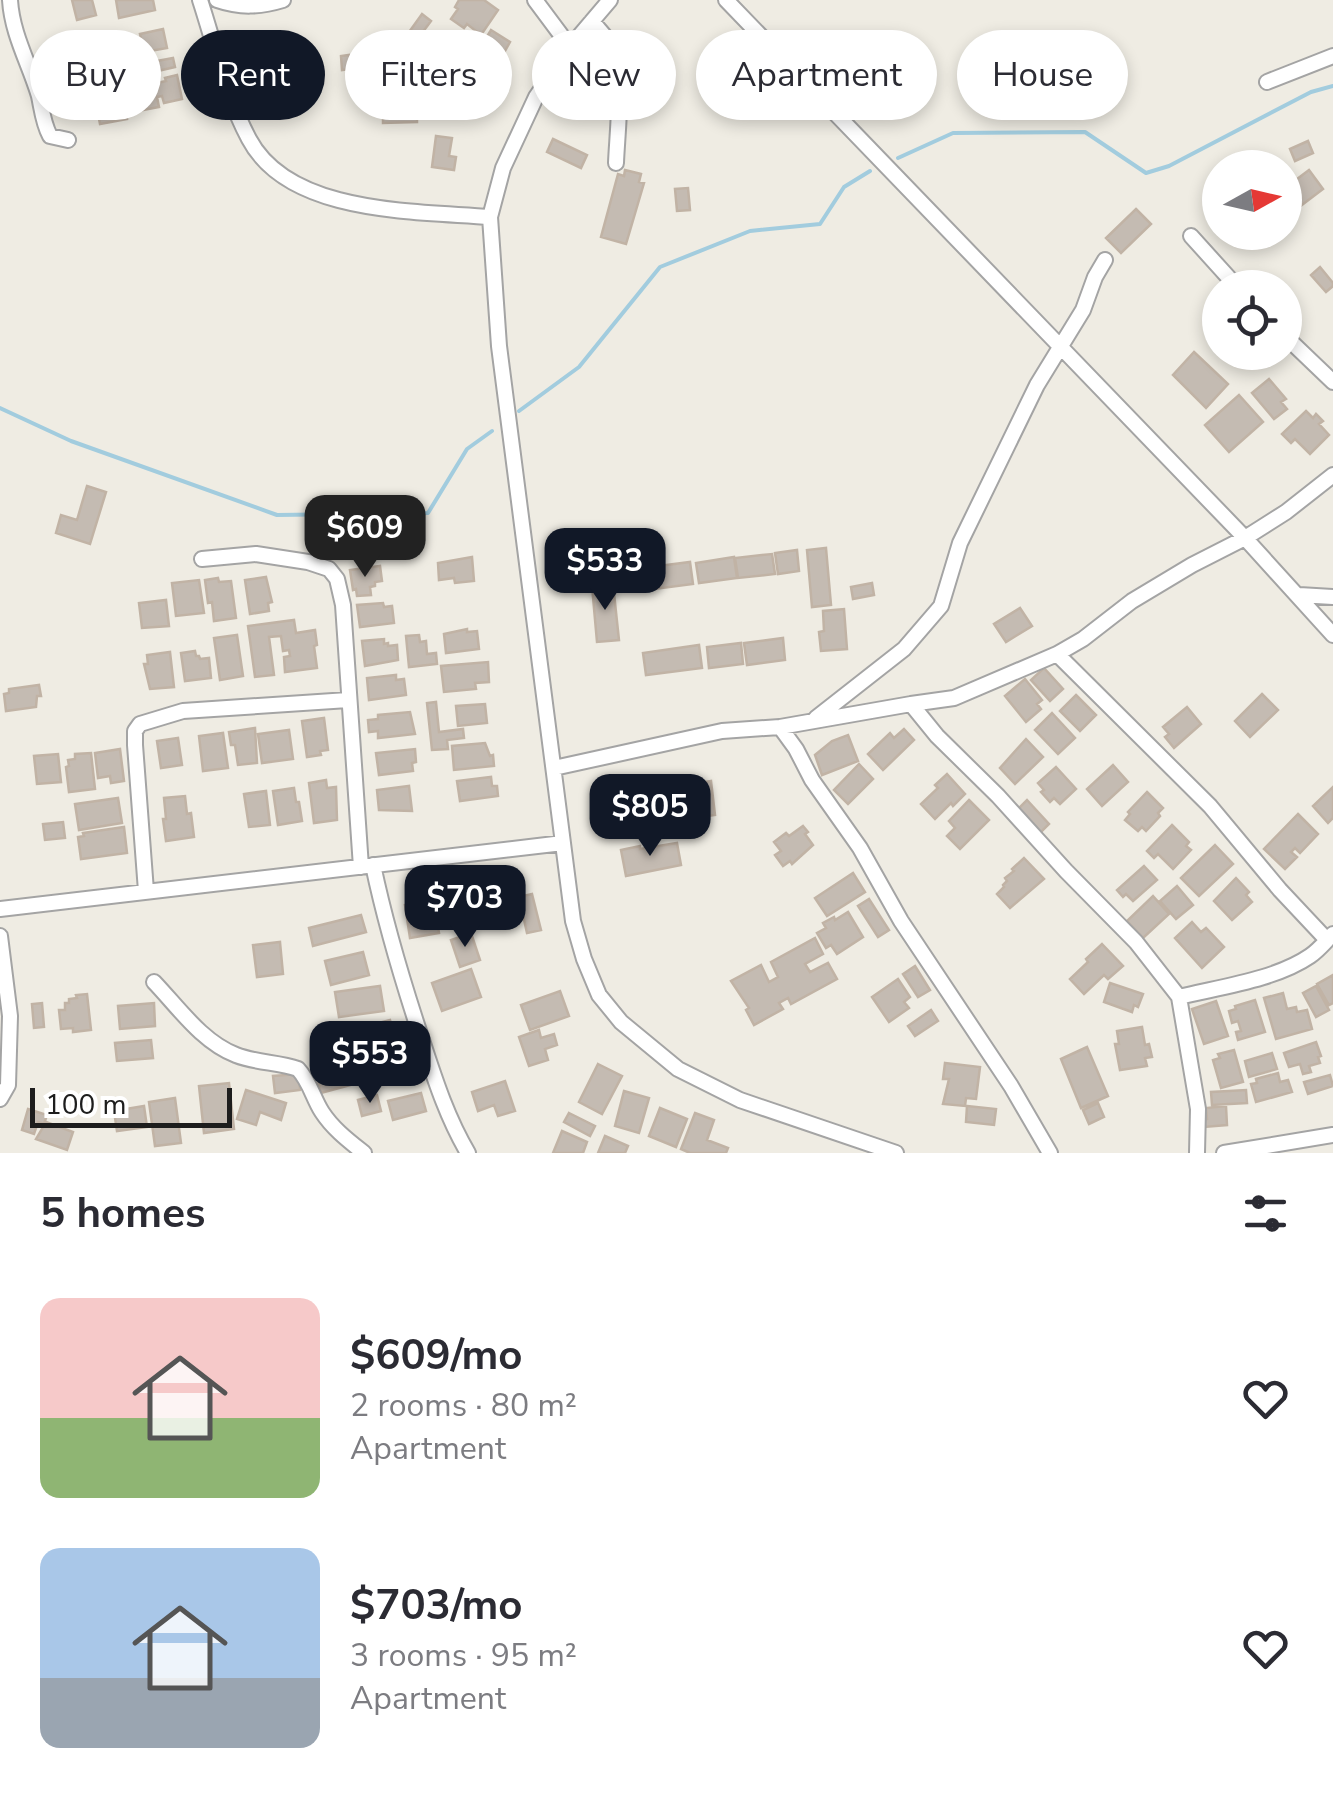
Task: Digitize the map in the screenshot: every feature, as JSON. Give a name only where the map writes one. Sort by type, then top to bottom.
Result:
[{"type":"street","points":[[10,0],[11,17],[44,126],[50,136],[68,140]]},
{"type":"street","points":[[200,0],[250,142],[287,179],[353,204],[490,216]]},
{"type":"street","points":[[217,0],[246,6],[284,0]]},
{"type":"street","points":[[534,0],[557,30]]},
{"type":"street","points":[[584,30],[610,0]]},
{"type":"street","points":[[726,0],[1246,538],[1333,634]]},
{"type":"street","points":[[592,21],[612,46],[617,60],[616,162]]},
{"type":"street","points":[[1267,82],[1333,56]]},
{"type":"street","points":[[532,106],[503,168],[490,216],[499,346],[563,843],[574,921],[584,959],[599,995],[621,1022],[678,1069],[740,1100],[896,1153]]},
{"type":"street","points":[[1191,236],[1222,270]]},
{"type":"street","points":[[812,722],[904,648],[940,606],[960,543],[1037,385],[1083,310],[1105,260]]},
{"type":"street","points":[[1302,352],[1333,382]]},
{"type":"street","points":[[554,768],[722,731],[780,727],[954,698],[1057,654],[1132,601],[1286,512],[1333,474]]},
{"type":"street","points":[[202,560],[256,554],[308,562],[328,569],[337,579],[343,605],[348,700],[367,866],[434,1080],[452,1126],[468,1153]]},
{"type":"street","points":[[1299,594],[1333,597]]},
{"type":"street","points":[[1057,654],[1210,806],[1280,890],[1330,936],[1312,955],[1288,967],[1179,996]]},
{"type":"street","points":[[146,892],[134,731],[140,724],[183,711],[348,700]]},
{"type":"street","points":[[911,704],[937,736],[1136,942],[1179,996],[1198,1108],[1198,1153]]},
{"type":"street","points":[[780,727],[1050,1153]]},
{"type":"street","points":[[0,909],[563,843]]},
{"type":"street","points":[[0,936],[10,1016],[8,1085],[0,1099]]},
{"type":"street","points":[[154,982],[220,1047],[238,1056],[298,1069],[322,1112],[342,1136],[364,1153]]},
{"type":"street","points":[[1234,1152],[1333,1135]]},
{"type":"building","points":[[72,0],[92,0],[96,15],[77,20]]},
{"type":"building","points":[[116,0],[153,0],[155,10],[119,18]]},
{"type":"building","points":[[459,0],[484,0],[498,10],[484,30],[475,30],[451,19],[458,9],[455,7]]},
{"type":"building","points":[[422,14],[431,21],[424,30],[411,30]]},
{"type":"building","points":[[163,29],[167,48],[161,49],[158,30]]},
{"type":"building","points":[[173,58],[175,67],[161,70],[161,60]]},
{"type":"building","points":[[177,75],[181,99],[164,103],[161,82]]},
{"type":"building","points":[[383,120],[417,120],[417,122]]},
{"type":"building","points":[[436,136],[452,138],[449,156],[456,157],[454,170],[432,167]]},
{"type":"building","points":[[553,139],[587,155],[581,168],[547,152]]},
{"type":"building","points":[[1308,141],[1313,153],[1302,158],[1302,150],[1290,149]]},
{"type":"building","points":[[625,170],[641,174],[639,182],[644,183],[626,244],[601,237],[618,174],[624,176]]},
{"type":"building","points":[[1309,170],[1323,189],[1302,205],[1302,175]]},
{"type":"building","points":[[688,188],[690,210],[677,211],[675,189]]},
{"type":"building","points":[[1136,209],[1151,224],[1121,253],[1106,238]]},
{"type":"building","points":[[1320,267],[1333,283],[1326,292],[1311,275]]},
{"type":"building","points":[[1194,352],[1202,360],[1202,370],[1213,370],[1228,384],[1206,408],[1173,375]]},
{"type":"building","points":[[1269,379],[1286,399],[1281,402],[1287,409],[1274,419],[1252,393]]},
{"type":"building","points":[[1239,395],[1263,422],[1229,452],[1205,425]]},
{"type":"building","points":[[1306,411],[1323,421],[1319,424],[1329,435],[1310,454],[1295,439],[1291,443],[1282,434]]},
{"type":"building","points":[[87,486],[106,492],[90,544],[56,533],[61,515],[77,520]]},
{"type":"building","points":[[826,548],[831,605],[812,607],[807,550]]},
{"type":"building","points":[[797,550],[799,571],[778,574],[775,553]]},
{"type":"building","points":[[772,554],[775,574],[738,578],[735,558]]},
{"type":"building","points":[[472,557],[474,581],[439,580],[438,563]]},
{"type":"building","points":[[734,557],[737,578],[699,583],[696,563]]},
{"type":"building","points":[[690,562],[693,584],[638,591],[635,569]]},
{"type":"building","points":[[380,566],[382,581],[370,587],[371,595],[357,596],[350,570]]},
{"type":"building","points":[[266,577],[272,602],[268,603],[269,611],[250,614],[245,580]]},
{"type":"building","points":[[218,578],[219,582],[231,581],[236,618],[214,621],[205,580]]},
{"type":"building","points":[[199,580],[204,613],[176,616],[172,583]]},
{"type":"building","points":[[872,583],[874,595],[853,599],[851,587]]},
{"type":"building","points":[[613,584],[619,640],[597,642],[592,586]]},
{"type":"building","points":[[166,600],[169,626],[142,628],[139,603]]},
{"type":"building","points":[[383,603],[384,607],[392,606],[394,623],[360,627],[357,605]]},
{"type":"building","points":[[1020,608],[1032,626],[1006,642],[994,624]]},
{"type":"building","points":[[844,609],[847,649],[821,651],[823,611]]},
{"type":"building","points":[[294,620],[296,633],[315,630],[317,668],[285,672],[284,657],[290,656],[289,650],[283,651],[281,636],[269,637],[274,675],[255,677],[248,626]]},
{"type":"building","points":[[477,631],[479,649],[446,653],[444,634]]},
{"type":"building","points":[[237,635],[243,676],[220,680],[214,638]]},
{"type":"building","points":[[419,635],[420,642],[426,641],[427,654],[436,653],[437,664],[409,667],[406,636]]},
{"type":"building","points":[[783,638],[785,660],[747,665],[744,643]]},
{"type":"building","points":[[384,639],[388,646],[397,645],[398,660],[365,666],[362,641]]},
{"type":"building","points":[[741,643],[743,664],[709,668],[707,647]]},
{"type":"building","points":[[699,645],[702,668],[646,675],[643,653]]},
{"type":"building","points":[[195,651],[200,659],[209,658],[211,678],[185,681],[181,653]]},
{"type":"building","points":[[170,652],[174,687],[150,689],[144,664],[148,664],[147,655]]},
{"type":"building","points":[[488,662],[489,682],[475,683],[476,689],[444,692],[441,666]]},
{"type":"building","points":[[1044,668],[1063,689],[1050,701],[1031,680]]},
{"type":"building","points":[[396,675],[396,680],[404,679],[406,695],[369,700],[367,678]]},
{"type":"building","points":[[1025,679],[1042,700],[1037,704],[1041,709],[1026,722],[1005,696]]},
{"type":"building","points":[[39,685],[41,696],[37,696],[36,707],[6,711],[4,694],[9,689]]},
{"type":"building","points":[[1262,694],[1278,710],[1250,737],[1235,721]]},
{"type":"building","points":[[1076,695],[1096,715],[1080,731],[1060,711]]},
{"type":"building","points":[[436,702],[439,732],[463,729],[464,738],[447,740],[448,749],[432,750],[427,703]]},
{"type":"building","points":[[485,704],[487,723],[458,726],[456,706]]},
{"type":"building","points":[[1187,707],[1201,724],[1174,748],[1163,727]]},
{"type":"building","points":[[410,712],[415,734],[378,738],[378,731],[369,732],[368,720],[378,719],[378,715]]},
{"type":"building","points":[[1052,713],[1075,738],[1058,754],[1035,730]]},
{"type":"building","points":[[324,718],[328,750],[307,757],[302,721]]},
{"type":"building","points":[[255,728],[257,763],[238,765],[229,732]]},
{"type":"building","points":[[904,729],[914,740],[883,770],[868,754],[890,733],[894,738]]},
{"type":"building","points":[[289,730],[293,759],[262,763],[258,734]]},
{"type":"building","points":[[223,733],[228,768],[203,771],[199,736]]},
{"type":"building","points":[[848,735],[858,761],[822,775],[815,755],[832,741]]},
{"type":"building","points":[[178,738],[182,765],[161,768],[157,741]]},
{"type":"building","points":[[1026,739],[1043,757],[1015,784],[1000,768]]},
{"type":"building","points":[[485,743],[490,756],[493,755],[494,766],[454,770],[452,746]]},
{"type":"building","points":[[120,749],[124,781],[111,783],[110,776],[98,778],[95,753]]},
{"type":"building","points":[[415,749],[413,771],[379,775],[376,753]]},
{"type":"building","points":[[91,753],[95,789],[69,792],[68,760],[75,759],[75,754]]},
{"type":"building","points":[[58,754],[61,782],[37,784],[34,756]]},
{"type":"building","points":[[859,764],[873,779],[848,804],[834,790]]},
{"type":"building","points":[[1113,765],[1128,782],[1102,806],[1087,789]]},
{"type":"building","points":[[1056,767],[1076,789],[1060,804],[1054,798],[1050,802],[1038,783]]},
{"type":"building","points":[[947,774],[965,794],[935,819],[921,804]]},
{"type":"building","points":[[491,777],[498,796],[460,801],[457,781]]},
{"type":"building","points":[[326,780],[327,788],[336,787],[337,820],[314,823],[309,783]]},
{"type":"building","points":[[711,781],[715,815],[693,818],[688,785]]},
{"type":"building","points":[[674,783],[679,813],[648,818],[644,794],[651,793],[650,787]]},
{"type":"building","points":[[409,786],[412,811],[379,810],[377,790]]},
{"type":"building","points":[[1333,787],[1333,818],[1328,823],[1313,806]]},
{"type":"building","points":[[294,788],[302,821],[278,825],[273,791]]},
{"type":"building","points":[[266,791],[270,825],[249,827],[244,794]]},
{"type":"building","points":[[1147,792],[1163,808],[1146,831],[1142,827],[1138,831],[1125,820]]},
{"type":"building","points":[[185,796],[194,837],[166,841],[164,798]]},
{"type":"building","points":[[118,798],[122,823],[79,830],[75,804]]},
{"type":"building","points":[[969,800],[989,820],[960,849],[947,836],[955,828],[949,821]]},
{"type":"building","points":[[1027,800],[1049,824],[1039,834],[1017,810]]},
{"type":"building","points":[[1298,814],[1318,834],[1300,853],[1295,848],[1291,852],[1297,857],[1285,869],[1264,849]]},
{"type":"building","points":[[63,822],[65,838],[45,840],[43,824]]},
{"type":"building","points":[[1172,825],[1189,842],[1186,846],[1191,850],[1173,869],[1158,854],[1154,858],[1147,851]]},
{"type":"building","points":[[803,826],[813,845],[792,864],[790,861],[783,866],[775,855],[781,851],[774,842]]},
{"type":"building","points":[[124,827],[127,853],[81,859],[78,837],[83,833]]},
{"type":"building","points":[[677,843],[681,865],[626,876],[621,850]]},
{"type":"building","points":[[1215,845],[1233,864],[1199,896],[1181,878]]},
{"type":"building","points":[[1024,858],[1044,879],[1010,908],[997,894],[1007,881],[1005,878]]},
{"type":"building","points":[[1144,866],[1157,880],[1133,901],[1126,894],[1123,897],[1117,890]]},
{"type":"building","points":[[853,873],[865,892],[827,916],[815,898]]},
{"type":"building","points":[[1236,878],[1249,892],[1246,895],[1252,902],[1232,920],[1214,901]]},
{"type":"building","points":[[1177,886],[1193,905],[1176,919],[1160,901]]},
{"type":"building","points":[[490,892],[498,918],[476,925],[468,899]]},
{"type":"building","points":[[532,894],[541,930],[527,933],[519,897]]},
{"type":"building","points":[[1153,896],[1169,914],[1143,938],[1127,921]]},
{"type":"building","points":[[450,898],[453,919],[437,921],[439,933],[410,938],[405,905]]},
{"type":"building","points":[[869,899],[889,930],[878,937],[858,906]]},
{"type":"building","points":[[848,912],[863,937],[837,954],[831,945],[826,948],[817,933],[826,928],[823,923]]},
{"type":"building","points":[[361,915],[366,932],[313,946],[309,928]]},
{"type":"building","points":[[1192,922],[1201,932],[1206,928],[1224,947],[1202,968],[1175,938]]},
{"type":"building","points":[[471,933],[480,960],[460,967],[451,940]]},
{"type":"building","points":[[815,938],[823,954],[805,964],[810,972],[828,963],[837,979],[791,1004],[788,998],[779,1003],[783,1009],[754,1025],[746,1010],[749,1008],[731,981],[761,965],[769,982],[778,977],[771,962]]},
{"type":"building","points":[[280,942],[283,974],[257,977],[253,945]]},
{"type":"building","points":[[1102,944],[1123,966],[1108,979],[1104,975],[1084,994],[1070,979]]},
{"type":"building","points":[[363,952],[369,975],[331,985],[325,961]]},
{"type":"building","points":[[915,966],[930,990],[918,997],[903,974]]},
{"type":"building","points":[[471,969],[481,997],[442,1011],[432,983]]},
{"type":"building","points":[[1333,975],[1333,1003],[1329,1005],[1317,984]]},
{"type":"building","points":[[898,979],[910,997],[904,1002],[909,1008],[889,1022],[872,997]]},
{"type":"building","points":[[1110,983],[1143,994],[1138,1007],[1134,1005],[1132,1012],[1104,1002]]},
{"type":"building","points":[[380,986],[384,1011],[339,1017],[335,992]]},
{"type":"building","points":[[1316,986],[1329,1010],[1316,1017],[1303,993]]},
{"type":"building","points":[[560,991],[569,1016],[530,1030],[521,1005]]},
{"type":"building","points":[[1283,993],[1287,1009],[1307,1010],[1312,1029],[1276,1039],[1264,998]]},
{"type":"building","points":[[87,994],[91,1030],[61,1029],[59,1010],[65,1010],[65,1003],[77,998],[76,995]]},
{"type":"building","points":[[1255,1000],[1265,1032],[1238,1040],[1238,1021],[1232,1023],[1229,1011]]},
{"type":"building","points":[[1216,1001],[1228,1036],[1204,1044],[1192,1009]]},
{"type":"building","points":[[42,1003],[44,1027],[34,1028],[32,1004]]},
{"type":"building","points":[[154,1003],[155,1026],[120,1029],[118,1006]]},
{"type":"building","points":[[931,1010],[938,1021],[915,1036],[908,1026]]},
{"type":"building","points":[[390,1020],[397,1046],[359,1056],[352,1030]]},
{"type":"building","points":[[1142,1027],[1152,1057],[1145,1058],[1147,1066],[1120,1070],[1117,1031]]},
{"type":"building","points":[[539,1030],[541,1038],[554,1034],[557,1045],[545,1049],[548,1060],[529,1066],[519,1037]]},
{"type":"building","points":[[151,1040],[153,1058],[117,1061],[115,1043]]},
{"type":"building","points":[[1316,1042],[1320,1063],[1309,1066],[1311,1072],[1303,1074],[1300,1064],[1289,1067],[1284,1053]]},
{"type":"building","points":[[1087,1047],[1108,1096],[1081,1108],[1061,1059]]},
{"type":"building","points":[[1234,1050],[1243,1082],[1221,1088],[1213,1060],[1220,1058],[1218,1054]]},
{"type":"building","points":[[1272,1053],[1277,1069],[1249,1077],[1245,1061]]},
{"type":"building","points":[[408,1055],[414,1076],[379,1084],[374,1064]]},
{"type":"building","points":[[344,1062],[350,1085],[321,1093],[315,1069]]},
{"type":"building","points":[[945,1063],[980,1067],[976,1099],[966,1098],[965,1106],[943,1104],[949,1079],[943,1079]]},
{"type":"building","points":[[598,1064],[622,1076],[602,1114],[579,1102]]},
{"type":"building","points":[[1278,1073],[1280,1082],[1288,1080],[1292,1092],[1256,1102],[1251,1084]]},
{"type":"building","points":[[299,1074],[300,1090],[275,1093],[273,1076]]},
{"type":"building","points":[[1330,1075],[1333,1086],[1308,1094],[1304,1082]]},
{"type":"building","points":[[505,1081],[515,1111],[498,1116],[494,1105],[478,1111],[472,1092]]},
{"type":"building","points":[[229,1083],[234,1129],[204,1133],[199,1086]]},
{"type":"building","points":[[246,1090],[286,1103],[281,1120],[260,1112],[256,1125],[237,1119]]},
{"type":"building","points":[[1246,1090],[1247,1103],[1212,1105],[1211,1092]]},
{"type":"building","points":[[624,1091],[649,1098],[639,1133],[615,1126]]},
{"type":"building","points":[[421,1093],[426,1111],[393,1120],[388,1101]]},
{"type":"building","points":[[377,1095],[381,1111],[362,1116],[358,1100]]},
{"type":"building","points":[[175,1098],[181,1143],[155,1146],[149,1102]]},
{"type":"building","points":[[1098,1103],[1104,1117],[1089,1124],[1083,1110]]},
{"type":"building","points":[[144,1106],[147,1127],[117,1131],[114,1111]]},
{"type":"building","points":[[967,1106],[996,1109],[994,1125],[966,1122]]},
{"type":"building","points":[[1226,1106],[1227,1125],[1204,1127],[1206,1108]]},
{"type":"building","points":[[660,1108],[687,1119],[676,1147],[649,1136]]},
{"type":"building","points":[[28,1109],[47,1115],[44,1124],[38,1122],[34,1134],[22,1130]]},
{"type":"building","points":[[569,1113],[595,1126],[590,1136],[564,1122]]},
{"type":"building","points":[[695,1113],[714,1120],[707,1140],[728,1148],[726,1153],[690,1153],[681,1149]]},
{"type":"building","points":[[46,1122],[73,1132],[67,1150],[36,1139]]},
{"type":"building","points":[[562,1131],[587,1142],[583,1153],[553,1153]]},
{"type":"building","points":[[605,1136],[628,1146],[625,1153],[598,1153]]},
{"type":"waterway","points":[[898,158],[953,133],[1085,132],[1146,173],[1169,166],[1311,92],[1333,86]]},
{"type":"waterway","points":[[519,411],[579,367],[660,267],[750,231],[820,224],[844,187],[870,171]]},
{"type":"waterway","points":[[0,408],[71,441],[277,515],[428,513],[467,449],[492,431]]}]
